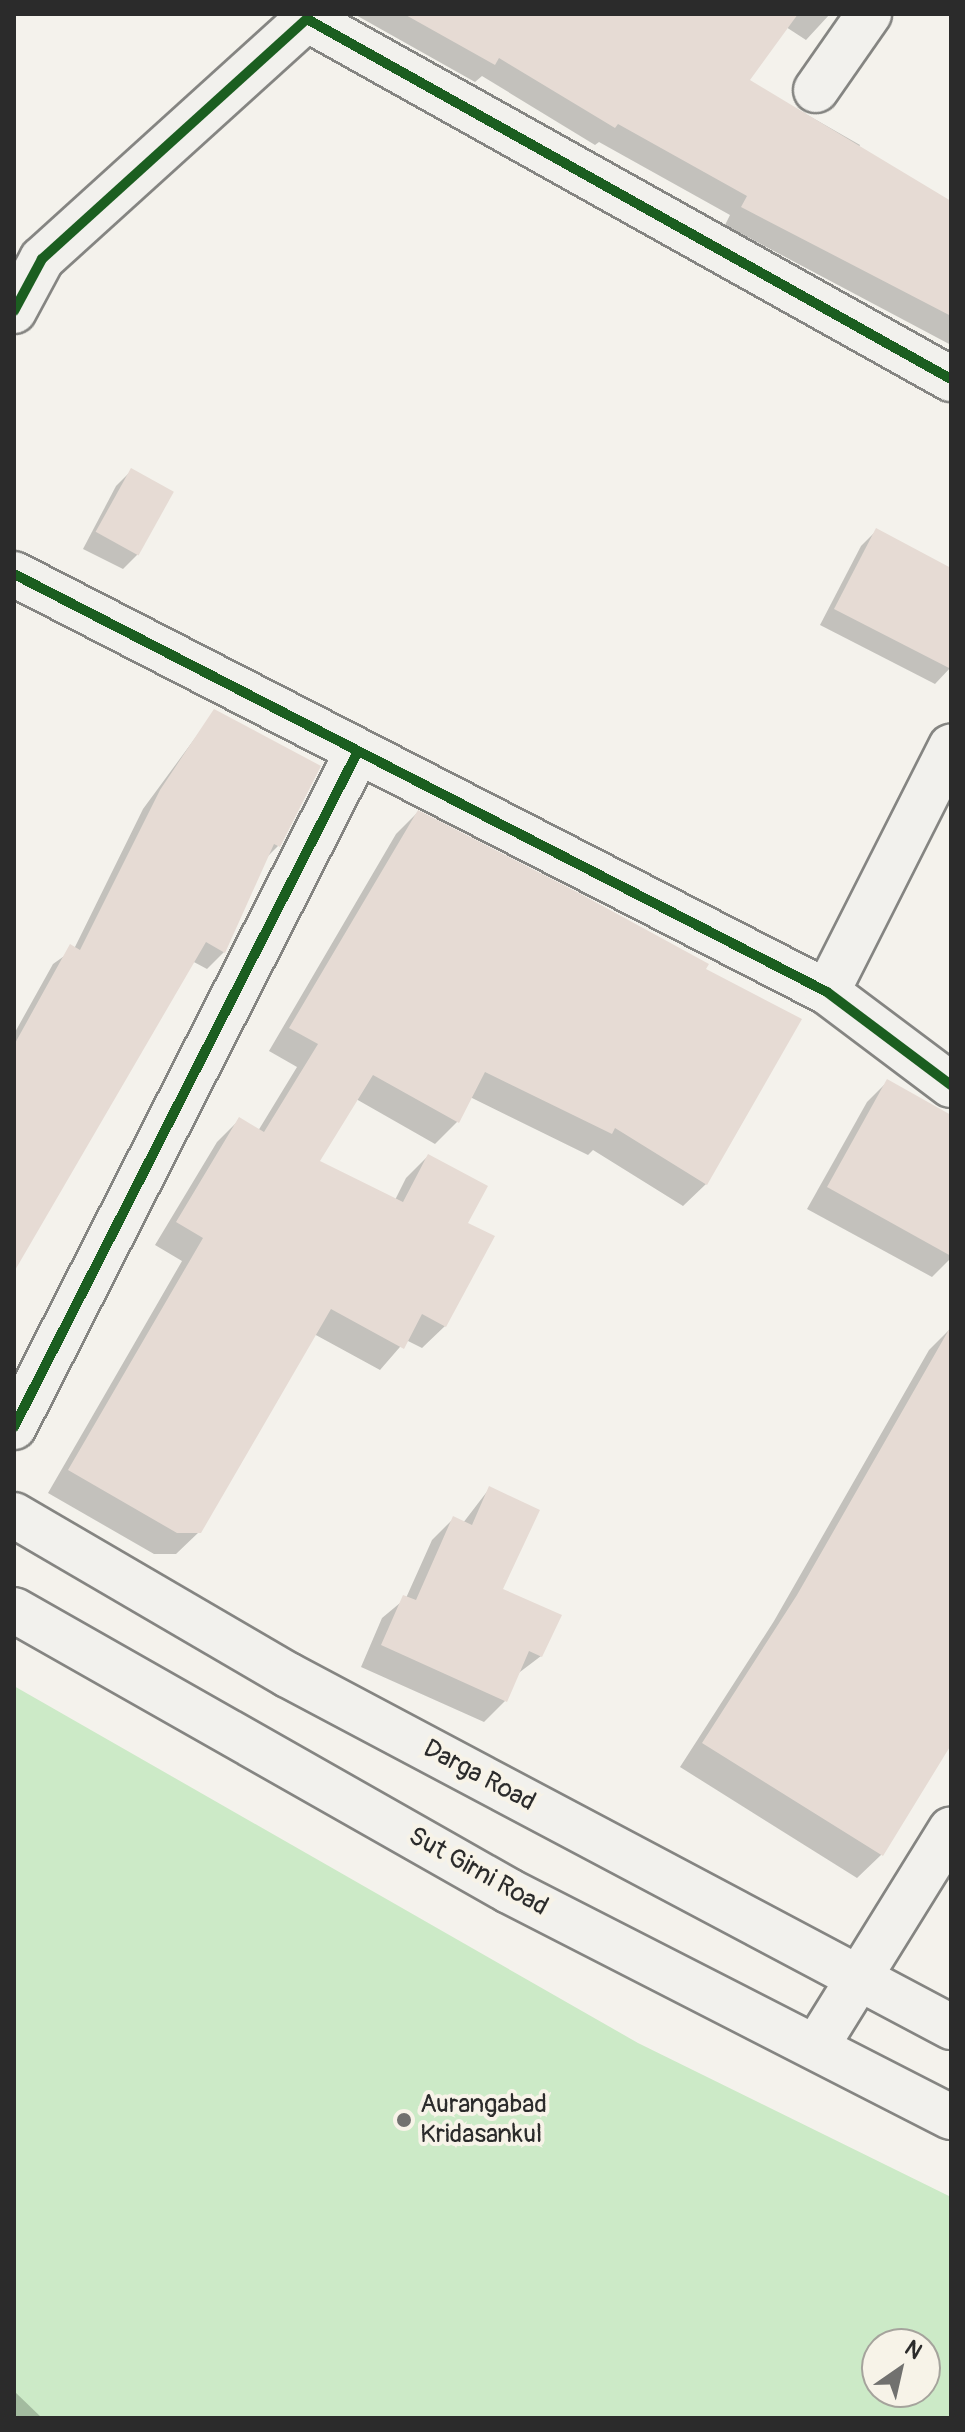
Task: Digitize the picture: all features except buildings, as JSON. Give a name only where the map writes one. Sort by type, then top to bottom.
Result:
[{"type":"street","points":[[816,90],[869,14]]},
{"type":"street","points":[[14,311],[42,259],[307,19],[951,379]]},
{"type":"street","points":[[14,574],[827,992],[951,1085]]},
{"type":"street","points":[[827,992],[951,746]]},
{"type":"street","points":[[14,1427],[358,751]]},
{"type":"street","name":"Darga Road","points":[[14,1515],[288,1675],[951,2027]]},
{"type":"street","name":"Sut Girni Road","points":[[14,1610],[509,1891],[951,2117]]},
{"type":"street","points":[[816,2047],[951,1829]]},
{"type":"green space","name":"Aurangabad Kridasankul","points":[[14,1686],[638,2043],[951,2197],[951,2418],[14,2418]]},
{"type":"cycle path","points":[[14,311],[42,259],[307,19],[951,379]]},
{"type":"cycle path","points":[[14,574],[827,992],[951,1085]]},
{"type":"cycle path","points":[[14,1427],[358,751]]},
{"type":"place","name":"Aurangabad Kridasankul","points":[[404,2120]]}]
